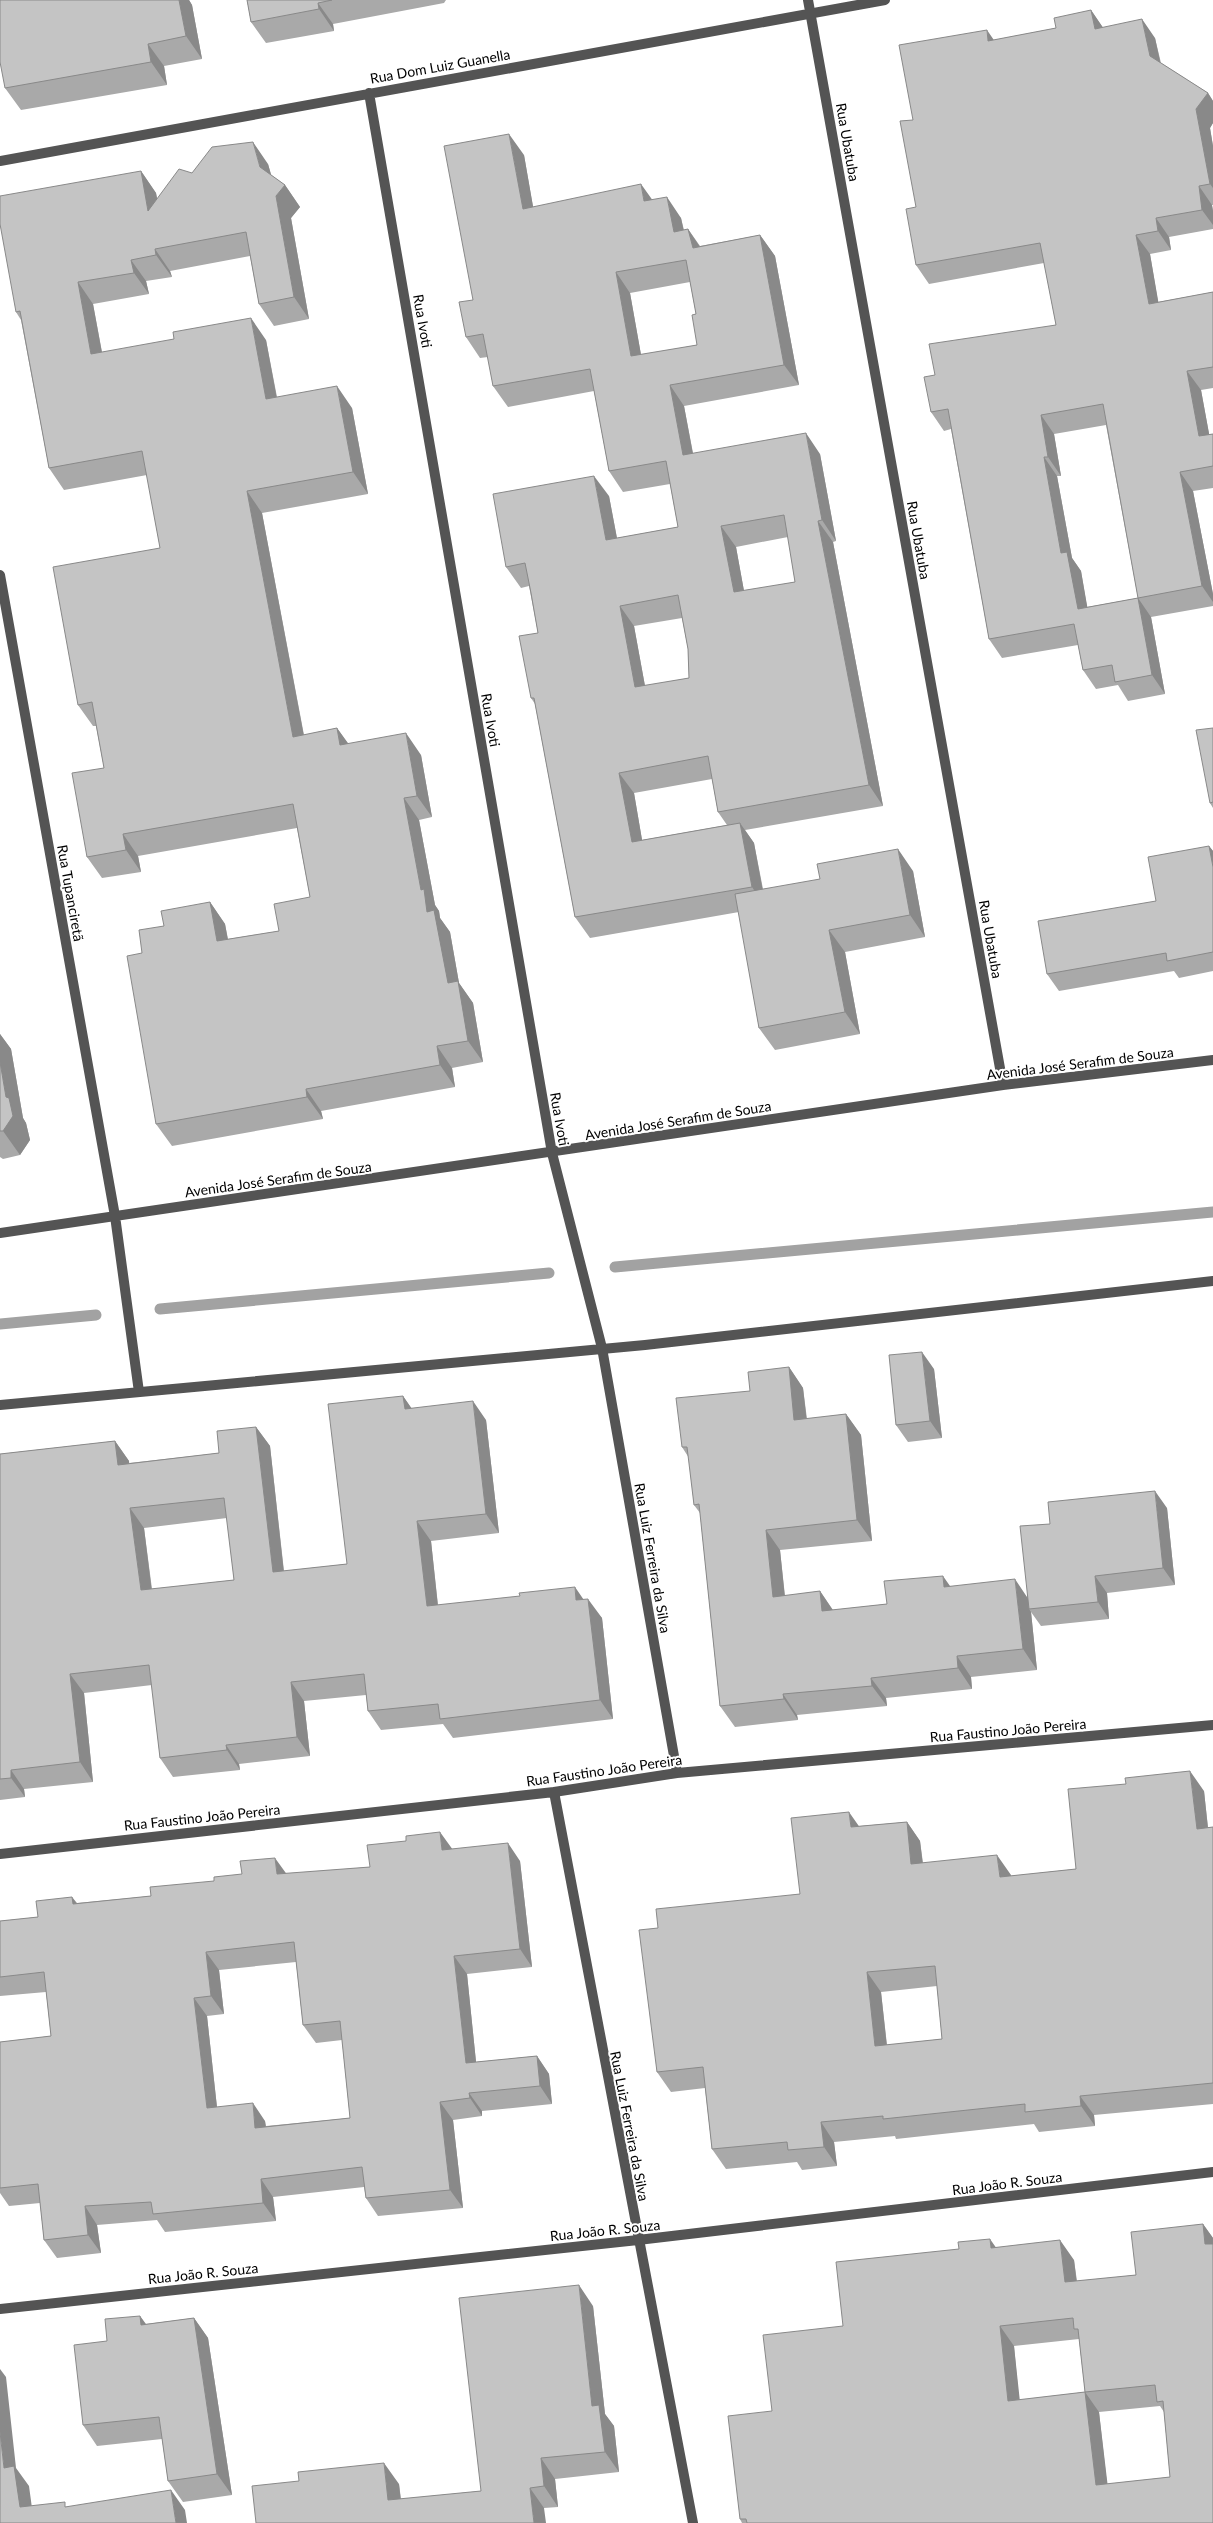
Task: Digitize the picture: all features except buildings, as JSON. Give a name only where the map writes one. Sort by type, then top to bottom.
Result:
[{"type":"street","name":"Rua Ubatuba","points":[[808,0],[1003,1085]]},
{"type":"street","name":"Rua Dom Luiz Guanella","points":[[0,161],[885,0]]},
{"type":"street","name":"Rua Ivoti","points":[[370,93],[552,1153],[602,1348]]},
{"type":"street","name":"Rua Tupanciretã","points":[[0,575],[115,1216],[139,1392]]},
{"type":"street","name":"Avenida José Serafim de Souza","points":[[0,1233],[1003,1085],[1213,1060]]},
{"type":"street","points":[[0,1405],[644,1345],[1213,1281]]},
{"type":"street","name":"Rua Luiz Ferreira da Silva","points":[[602,1348],[677,1773]]},
{"type":"street","name":"Rua Faustino João Pereira","points":[[0,1854],[554,1792],[677,1773],[1213,1725]]},
{"type":"street","name":"Rua Luiz Ferreira da Silva","points":[[554,1792],[693,2523]]},
{"type":"street","name":"Rua João R. Souza","points":[[0,2309],[638,2240],[1213,2172]]},
{"type":"waterway","points":[[615,1267],[1213,1212]]},
{"type":"waterway","points":[[160,1309],[549,1273]]},
{"type":"waterway","points":[[0,1324],[96,1315]]}]
